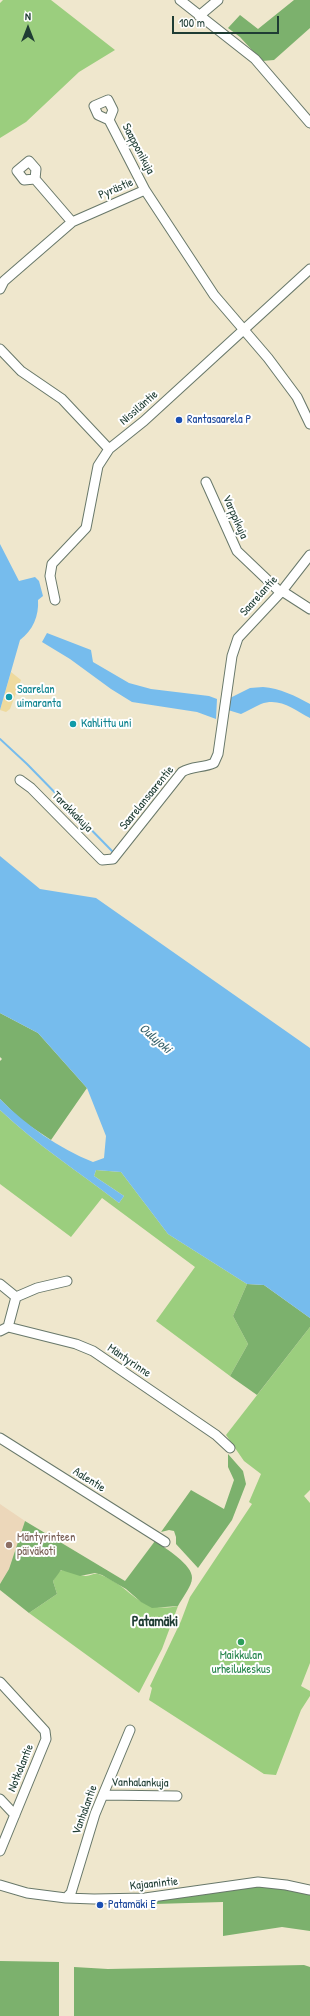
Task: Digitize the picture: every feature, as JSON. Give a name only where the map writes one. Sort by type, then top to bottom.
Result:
[{"type":"street","points":[[180,0],[255,59],[310,123]]},
{"type":"street","points":[[199,16],[218,0]]},
{"type":"street","name":"Saapponikuja","points":[[109,120],[145,190]]},
{"type":"street","points":[[35,179],[72,222]]},
{"type":"street","name":"Pyrästie","points":[[1,283],[72,222],[145,190],[214,295],[243,331],[268,358],[298,397],[310,424]]},
{"type":"street","name":"Nissiläntie","points":[[55,600],[50,576],[52,564],[86,528],[98,466],[109,449],[144,421],[310,269]]},
{"type":"street","points":[[0,350],[21,371],[62,399],[109,449]]},
{"type":"street","name":"Varppikuja","points":[[206,482],[237,551],[281,591],[310,609]]},
{"type":"street","name":"Saarelantie","points":[[222,716],[232,656],[238,638],[281,591],[310,555]]},
{"type":"street","name":"Saarelansaarentie","points":[[106,861],[112,859],[128,841],[182,772],[188,768],[205,767],[214,763],[218,754],[222,716]]},
{"type":"street","name":"Tarakkakuja","points":[[20,780],[31,788],[102,860],[106,861]]},
{"type":"street","points":[[4,1329],[16,1297],[36,1288],[67,1280]]},
{"type":"street","points":[[0,1284],[16,1297]]},
{"type":"street","name":"Mäntyrinne","points":[[4,1329],[76,1344],[93,1351],[216,1434],[230,1448]]},
{"type":"street","name":"Aalentie","points":[[0,1438],[165,1542]]},
{"type":"street","name":"Notkolantie","points":[[0,1682],[45,1731],[46,1739],[0,1851]]},
{"type":"street","name":"Vanhalantie","points":[[66,1898],[71,1894],[95,1814],[130,1730]]},
{"type":"street","name":"Vanhalankuja","points":[[103,1795],[177,1796]]},
{"type":"street","points":[[0,1799],[15,1814]]},
{"type":"street","name":"Kajaanintie","points":[[0,1885],[27,1893],[66,1898],[145,1898],[258,1882],[286,1885],[310,1890]]},
{"type":"shaded area","name":"Mäntyrinteen päiväkoti","points":[[0,1504],[25,1521],[9,1569],[0,1584]]},
{"type":"green space","points":[[3,0],[51,0],[115,50],[79,72],[26,122],[0,138],[0,3]]},
{"type":"green space","points":[[294,0],[310,0],[310,28],[274,60],[262,61],[240,37],[228,28],[240,15],[258,29]]},
{"type":"green space","points":[[0,1013],[38,1033],[87,1088],[51,1140],[21,1120],[0,1099],[0,1061],[2,1059],[0,1057]]},
{"type":"green space","points":[[0,1110],[43,1147],[119,1203],[124,1196],[94,1176],[96,1170],[121,1172],[168,1234],[247,1284],[233,1316],[248,1344],[230,1376],[156,1321],[195,1267],[102,1198],[71,1237],[0,1184]]},
{"type":"green space","points":[[247,1284],[264,1285],[310,1318],[310,1327],[257,1395],[230,1376],[248,1344],[233,1316]]},
{"type":"green space","name":"Maikkulan urheilukeskus","points":[[310,1327],[310,1490],[304,1496],[310,1503],[310,1663],[301,1686],[310,1691],[310,1696],[301,1710],[276,1775],[264,1774],[149,1700],[152,1688],[150,1686],[181,1621],[190,1597],[252,1504],[249,1502],[261,1474],[244,1461],[226,1435]]},
{"type":"green space","points":[[228,1454],[243,1471],[246,1484],[232,1520],[198,1568],[176,1544],[174,1531],[169,1530],[161,1532],[191,1490],[224,1509],[234,1480],[228,1467]]},
{"type":"green space","points":[[25,1521],[125,1581],[155,1541],[183,1562],[191,1573],[192,1581],[178,1606],[152,1608],[141,1602],[126,1589],[102,1575],[95,1573],[80,1576],[61,1570],[53,1581],[57,1594],[29,1613],[0,1590],[0,1584],[9,1569]]},
{"type":"green space","points":[[62,1570],[83,1576],[99,1574],[112,1580],[144,1603],[153,1606],[178,1606],[162,1649],[139,1693],[29,1613],[57,1594],[53,1581],[58,1572]]},
{"type":"green space","points":[[260,1886],[285,1888],[310,1895],[310,1931],[282,1927],[223,1936],[223,1902],[120,1905]]},
{"type":"green space","points":[[0,1961],[59,1962],[59,2016],[0,2016]]},
{"type":"green space","points":[[304,1965],[310,1967],[310,2016],[74,2016],[74,1967],[108,1969]]},
{"type":"sand","name":"Saarelan uimaranta","points":[[11,672],[21,680],[10,709],[6,712],[0,710]]},
{"type":"water","points":[[0,544],[19,581],[35,577],[39,581],[43,596],[38,600],[36,617],[32,627],[20,640],[0,710]]},
{"type":"water","points":[[47,633],[91,650],[93,662],[129,683],[151,689],[209,696],[217,699],[216,719],[197,712],[132,702],[111,689],[70,659],[42,642]]},
{"type":"water","points":[[263,687],[293,695],[310,704],[310,718],[287,705],[274,702],[261,704],[241,714],[228,710],[228,699],[250,688]]},
{"type":"water","name":"Oulujoki","points":[[0,856],[40,889],[96,898],[310,1048],[310,1318],[264,1285],[247,1284],[168,1234],[121,1172],[96,1170],[94,1176],[124,1196],[119,1203],[43,1147],[0,1110],[0,1099],[32,1127],[55,1143],[93,1162],[104,1158],[106,1136],[87,1088],[38,1033],[0,1013]]},
{"type":"waterway","points":[[0,739],[27,764],[113,852]]},
{"type":"place","name":"Rantasaarela P","points":[[179,420]]},
{"type":"place","name":"Saarelan uimaranta","points":[[9,697]]},
{"type":"place","name":"Kahlittu uni","points":[[73,724]]},
{"type":"place","name":"Mäntyrinteen päiväkoti","points":[[9,1545]]},
{"type":"place","name":"Maikkulan urheilukeskus","points":[[241,1642]]},
{"type":"place","name":"Patamäki E","points":[[100,1905]]},
{"type":"district","name":"Patamäki","points":[[155,1622]]}]
